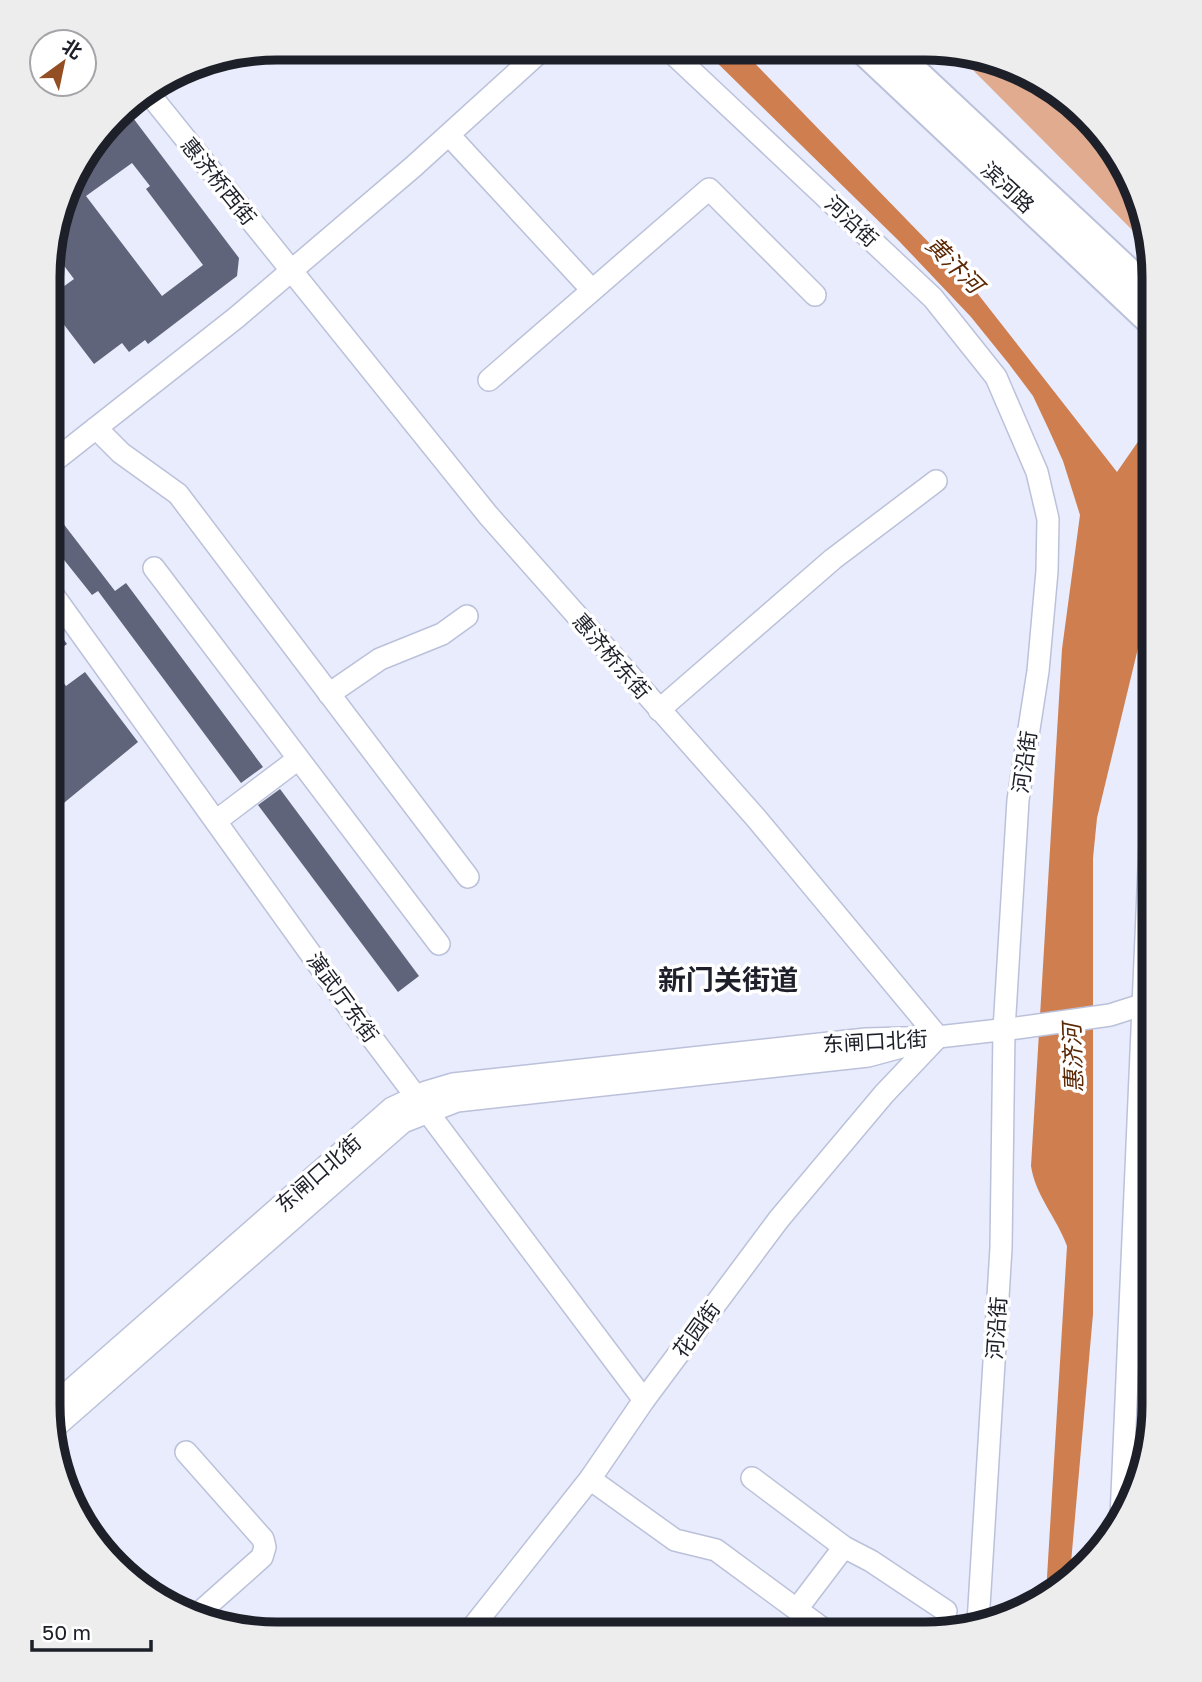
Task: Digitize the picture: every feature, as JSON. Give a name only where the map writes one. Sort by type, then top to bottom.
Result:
[{"type":"main road","name":"滨河路","points":[[873,60],[1142,314]]},
{"type":"main road","name":"滨河路","points":[[903,60],[1142,284]]},
{"type":"street","points":[[60,456],[290,271],[449,135],[531,60]]},
{"type":"street","name":"河沿街","points":[[680,60],[933,298],[996,377],[1037,472],[1048,519],[1047,571],[1038,671],[1018,800],[1001,1248],[978,1616]]},
{"type":"street","name":"惠济桥西街","points":[[153,98],[290,271]]},
{"type":"street","points":[[449,135],[592,290]]},
{"type":"street","points":[[489,380],[709,189],[815,295]]},
{"type":"street","name":"惠济桥东街","points":[[290,271],[488,515],[765,827],[938,1037]]},
{"type":"street","points":[[96,428],[121,453],[178,494],[468,877]]},
{"type":"street","points":[[659,710],[833,559],[936,481]]},
{"type":"street","points":[[154,568],[439,944]]},
{"type":"street","name":"演武厅东街","points":[[60,604],[421,1103],[644,1400]]},
{"type":"street","points":[[330,694],[380,659],[442,634],[467,616]]},
{"type":"street","points":[[216,821],[298,759]]},
{"type":"street","name":"东闸口北街","points":[[60,1399],[392,1108],[868,1056],[938,1037],[1110,1014],[1142,1006]]},
{"type":"street","name":"花园街","points":[[477,1622],[590,1479],[644,1400],[779,1219],[884,1094],[938,1037]]},
{"type":"street","name":"东闸口北街","points":[[60,1423],[403,1122],[421,1103]]},
{"type":"street","points":[[1122,1497],[1142,1132]]},
{"type":"street","points":[[186,1452],[263,1539],[265,1547],[262,1557],[203,1609]]},
{"type":"street","points":[[752,1478],[844,1547],[872,1561],[946,1611]]},
{"type":"street","points":[[590,1479],[675,1540],[716,1550],[814,1622]]},
{"type":"street","points":[[797,1609],[844,1547]]},
{"type":"shaded area","points":[[967,64],[1009,76],[1034,89],[1058,104],[1079,123],[1098,144],[1120,180],[1139,236]]},
{"type":"water","name":"惠济河","points":[[714,60],[752,60],[974,289],[1117,472],[1142,436],[1142,629],[1097,818],[1093,858],[1093,1314],[1071,1567],[1047,1586],[1067,1246],[1037,1187],[1031,1166],[1062,649],[1080,515],[1063,461],[1033,396],[971,317],[899,241]]},
{"type":"building","points":[[131,115],[239,258],[237,276],[148,344],[145,340],[129,352],[122,343],[94,364],[60,319],[60,289],[74,279],[61,261],[67,220],[76,193],[104,144]],"holes":[[[132,163],[150,186],[146,189],[203,265],[162,296],[86,196]]]},
{"type":"building","points":[[60,519],[115,591],[126,583],[263,767],[241,783],[98,591],[92,595],[60,555]]},
{"type":"building","points":[[60,634],[67,644],[60,649]]},
{"type":"building","points":[[85,672],[138,742],[60,806],[60,679],[66,686]]},
{"type":"building","points":[[280,789],[419,976],[398,992],[258,805]]},
{"type":"district","name":"新门关街道","points":[[728,979]]},
{"type":"water label","name":"黄汴河","points":[[955,264]]}]
